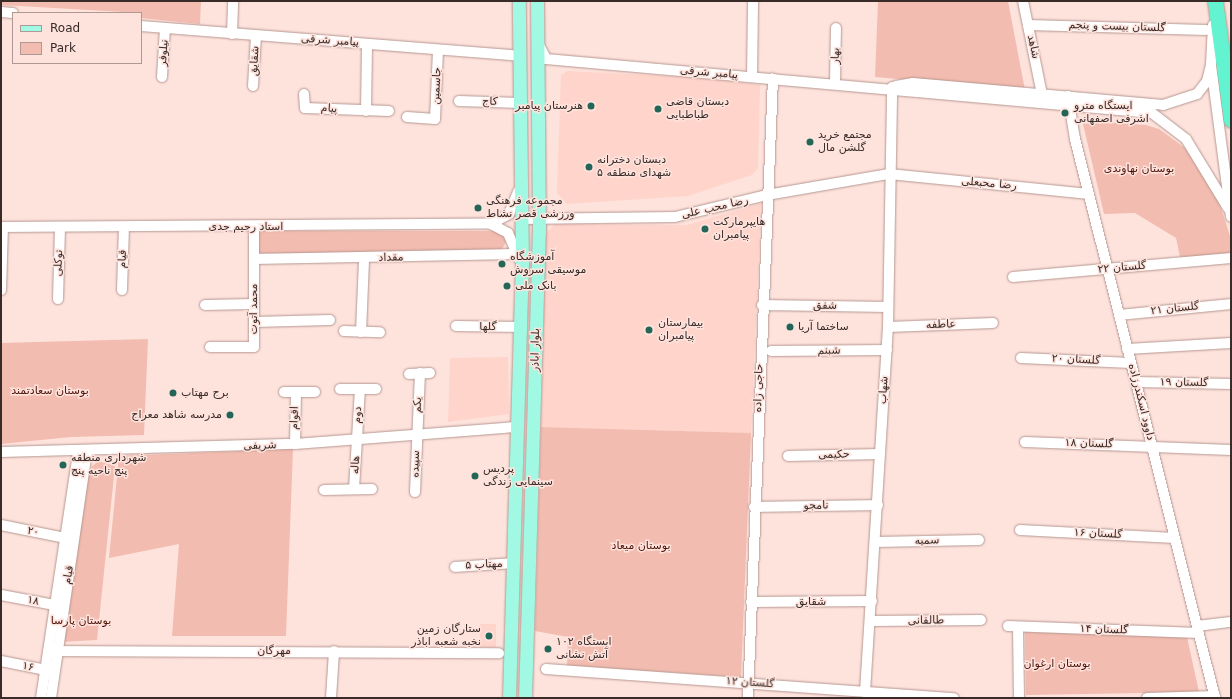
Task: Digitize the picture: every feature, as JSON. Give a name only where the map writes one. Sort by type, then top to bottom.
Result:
[{"type":"highway","points":[[1215,1],[1231,120]]},
{"type":"main road","name":"بلوار اباذر","points":[[509,698],[520,327],[519,259],[521,184],[519,1]]},
{"type":"main road","name":"بلوار اباذر","points":[[525,698],[539,219],[537,1]]},
{"type":"street","points":[[232,34],[233,1]]},
{"type":"street","points":[[752,77],[753,1]]},
{"type":"street","name":"شاهد","points":[[1023,1],[1043,99]]},
{"type":"street","points":[[1215,1],[1211,65],[1230,213]]},
{"type":"street","points":[[1,12],[12,13]]},
{"type":"street","name":"گلستان بیست و پنجم","points":[[1028,25],[1206,30]]},
{"type":"street","name":"پیامبر شرقی","points":[[142,26],[520,56]]},
{"type":"street","name":"نیلوفر","points":[[162,77],[165,28]]},
{"type":"street","name":"بهار","points":[[836,28],[836,83]]},
{"type":"street","name":"شقایق","points":[[253,86],[256,36]]},
{"type":"street","name":"پیامبر شرقی","points":[[537,42],[546,59],[773,79],[892,87],[913,83],[1043,99],[1163,105],[1188,100],[1203,88],[1211,65]]},
{"type":"street","points":[[366,111],[367,44]]},
{"type":"street","name":"جاسمین","points":[[407,117],[435,119],[438,50]]},
{"type":"street","name":"حاجی زاده","points":[[748,698],[762,305],[773,79]]},
{"type":"street","name":"شهاب","points":[[865,692],[871,621],[887,350],[889,174],[892,87]]},
{"type":"street","name":"پیام","points":[[304,94],[305,108],[389,111]]},
{"type":"street","name":"کاج","points":[[459,101],[520,103]]},
{"type":"street","name":"پیامبر شرقی","points":[[1068,101],[1152,112],[1186,139],[1230,213]]},
{"type":"street","name":"داوود اسکندرزاده","points":[[1068,101],[1127,349],[1215,697]]},
{"type":"street","name":"رضا محب علی","points":[[521,219],[675,217],[767,195],[889,174]]},
{"type":"street","name":"رضا محبعلی","points":[[889,174],[1089,194]]},
{"type":"street","points":[[491,224],[511,212],[521,184]]},
{"type":"street","points":[[491,224],[508,233],[519,259]]},
{"type":"street","name":"استاد رحیم جدی","points":[[2,227],[254,227],[491,224]]},
{"type":"street","points":[[1,290],[2,227]]},
{"type":"street","name":"توکلی","points":[[58,299],[60,227]]},
{"type":"street","name":"قیام","points":[[122,290],[124,227]]},
{"type":"street","name":"محمد آتوت","points":[[210,347],[254,347],[254,227]]},
{"type":"street","name":"گلستان ۲۲","points":[[1013,277],[1231,258]]},
{"type":"street","points":[[361,332],[364,259]]},
{"type":"street","name":"مقداد","points":[[254,260],[519,259]]},
{"type":"street","points":[[205,305],[254,304]]},
{"type":"street","name":"گلستان ۲۱","points":[[1119,315],[1231,304]]},
{"type":"street","name":"شفق","points":[[762,305],[888,306]]},
{"type":"street","points":[[254,322],[330,320]]},
{"type":"street","name":"عاطفه","points":[[888,327],[993,323]]},
{"type":"street","name":"گلها","points":[[456,326],[520,327]]},
{"type":"street","points":[[344,331],[380,332]]},
{"type":"street","points":[[1127,349],[1231,343]]},
{"type":"street","name":"شبنم","points":[[771,351],[887,350]]},
{"type":"street","name":"گلستان ۲۰","points":[[1021,358],[1131,363]]},
{"type":"street","name":"یکم","points":[[409,374],[425,373],[417,436]]},
{"type":"street","name":"گلستان ۱۹","points":[[1136,382],[1231,384]]},
{"type":"street","points":[[340,389],[376,389]]},
{"type":"street","name":"دوم","points":[[357,441],[360,389]]},
{"type":"street","points":[[284,392],[315,392]]},
{"type":"street","name":"اقوام","points":[[295,444],[296,392]]},
{"type":"street","name":"شریفی","points":[[1,452],[83,452],[295,444],[357,441],[518,427]]},
{"type":"street","name":"سپیده","points":[[415,492],[417,436]]},
{"type":"street","name":"هاله","points":[[354,489],[357,441]]},
{"type":"street","name":"گلستان ۱۸","points":[[1025,442],[1231,450]]},
{"type":"street","name":"قیام","points":[[60,606],[65,538],[83,452]]},
{"type":"street","name":"قیام","points":[[41,698],[50,671],[83,452]]},
{"type":"street","name":"حکیمی","points":[[788,456],[880,454]]},
{"type":"street","points":[[324,490],[372,489]]},
{"type":"street","name":"نامجو","points":[[754,507],[878,505]]},
{"type":"street","name":"۲۰","points":[[1,525],[65,538]]},
{"type":"street","name":"گلستان ۱۶","points":[[1020,530],[1175,538]]},
{"type":"street","name":"سمیه","points":[[876,542],[979,540]]},
{"type":"street","name":"مهتاب ۵","points":[[455,566],[514,563]]},
{"type":"street","name":"۱۸","points":[[1,595],[60,606]]},
{"type":"street","name":"شقایق","points":[[751,602],[872,601]]},
{"type":"street","name":"طالقانی","points":[[871,621],[981,620]]},
{"type":"street","name":"گلستان ۱۴","points":[[1020,698],[1013,626],[1198,630],[1231,622]]},
{"type":"street","name":"مهرگان","points":[[53,651],[334,651],[499,653]]},
{"type":"street","points":[[331,698],[334,651]]},
{"type":"street","name":"۱۶","points":[[1,661],[50,671]]},
{"type":"street","name":"گلستان ۱۲","points":[[546,670],[748,682],[954,698]]},
{"type":"street","name":"قیام","points":[[50,671],[51,698]]},
{"type":"street","points":[[1147,698],[1215,697]]},
{"type":"shaded area","points":[[567,71],[694,77],[760,85],[758,168],[752,175],[688,196],[567,204],[557,193],[561,75]]},
{"type":"shaded area","name":"بیمارستان پیامبران","points":[[761,203],[751,433],[541,427],[546,233],[555,224],[687,225]]},
{"type":"shaded area","points":[[508,357],[509,414],[448,422],[450,358]]},
{"type":"shaded area","points":[[480,624],[496,624],[496,647],[480,647]]},
{"type":"green space","points":[[1,1],[201,1],[200,24],[142,18],[142,12],[1,5]]},
{"type":"green space","points":[[878,1],[1008,1],[1025,90],[875,77]]},
{"type":"green space","name":"بوستان نهاوندی","points":[[1102,122],[1146,125],[1159,129],[1185,148],[1198,164],[1220,205],[1231,239],[1231,255],[1180,257],[1176,238],[1135,213],[1104,214],[1083,124]]},
{"type":"green space","points":[[258,231],[501,231],[506,242],[500,253],[258,253]]},
{"type":"green space","name":"بوستان سعادتمند","points":[[148,339],[144,435],[71,437],[1,444],[1,343]]},
{"type":"green space","name":"بوستان میعاد","points":[[541,427],[751,433],[741,677],[567,666],[568,637],[535,631]]},
{"type":"green space","points":[[293,449],[286,636],[172,636],[179,544],[109,558],[119,456]]},
{"type":"green space","name":"بوستان پارسا","points":[[98,461],[115,466],[97,640],[60,642],[85,473]]},
{"type":"green space","name":"بوستان ارغوان","points":[[1025,632],[1187,637],[1199,692],[1026,695]]},
{"type":"place","name":"هنرستان پیامبر","points":[[591,106]]},
{"type":"place","name":"دبستان قاضی طباطبایی","points":[[658,109]]},
{"type":"place","name":"ایستگاه مترو اشرفی اصفهانی","points":[[1065,113]]},
{"type":"place","name":"مجتمع خرید گلشن مال","points":[[810,142]]},
{"type":"place","name":"دبستان دخترانه شهدای منطقه ۵","points":[[589,167]]},
{"type":"place","name":"مجموعه فرهنگی ورزشی قصر نشاط","points":[[478,208]]},
{"type":"place","name":"هایپرمارکت پیامبران","points":[[705,229]]},
{"type":"place","name":"آموزشگاه موسیقی سروش","points":[[502,264]]},
{"type":"place","name":"بانک ملی","points":[[507,286]]},
{"type":"place","name":"ساختما آریا","points":[[790,327]]},
{"type":"place","name":"بیمارستان پیامبران","points":[[649,330]]},
{"type":"place","name":"برج مهتاب","points":[[173,393]]},
{"type":"place","name":"مدرسه شاهد معراج","points":[[230,415]]},
{"type":"place","name":"شهرداری منطقه پنج ناحیه پنج","points":[[63,465]]},
{"type":"place","name":"پردیس سینمایی زندگی","points":[[475,476]]},
{"type":"place","name":"ستارگان زمین نخبه شعبه اباذر","points":[[489,636]]},
{"type":"place","name":"ایستگاه ۱۰۲ آتش نشانی","points":[[548,649]]}]
